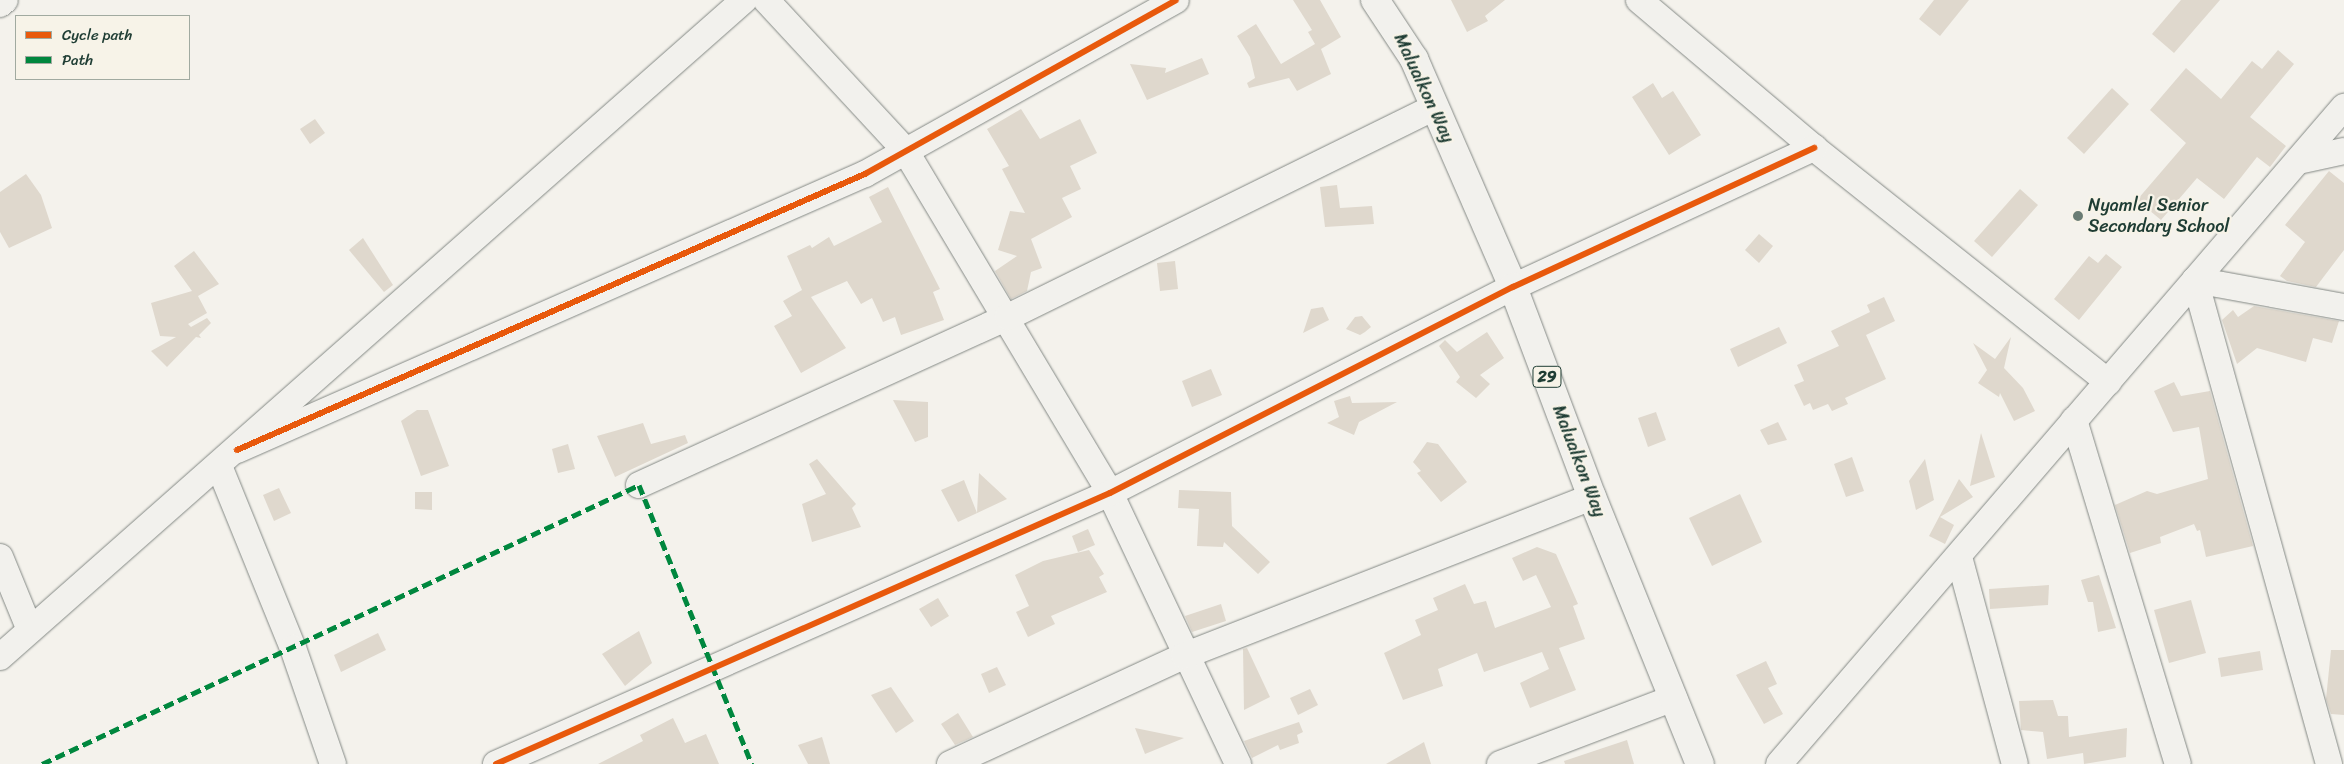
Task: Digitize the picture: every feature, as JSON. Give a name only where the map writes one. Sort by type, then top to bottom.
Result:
[{"type":"main road","name":"Malualkon Way","points":[[1375,0],[1414,59],[1513,287],[1592,496],[1700,764]]},
{"type":"street","points":[[0,4],[5,0]]},
{"type":"street","points":[[0,657],[228,458],[744,0]]},
{"type":"street","points":[[766,0],[905,150],[1008,316],[1110,493],[1184,656],[1238,764]]},
{"type":"street","points":[[228,458],[865,174],[1176,0]]},
{"type":"street","points":[[1639,0],[1814,148],[2108,382]]},
{"type":"street","points":[[639,485],[1008,316],[1434,107]]},
{"type":"street","points":[[1779,764],[1959,557],[2074,420],[2344,107]]},
{"type":"street","points":[[496,764],[1110,493],[1513,287],[1814,148]]},
{"type":"street","points":[[2298,161],[2344,152]]},
{"type":"street","points":[[2195,280],[2344,307]]},
{"type":"street","points":[[2195,280],[2329,764]]},
{"type":"street","points":[[2074,420],[2178,764]]},
{"type":"street","points":[[228,458],[333,764]]},
{"type":"street","points":[[950,764],[1184,656],[1592,496]]},
{"type":"street","points":[[0,557],[30,630]]},
{"type":"street","points":[[1959,557],[2016,764]]},
{"type":"street","points":[[1500,764],[1674,698]]},
{"type":"building","points":[[1293,0],[1320,0],[1341,37],[1321,49],[1331,74],[1297,91],[1289,78],[1249,88],[1247,83],[1255,78],[1250,57],[1237,36],[1256,24],[1281,64],[1315,44],[1308,32],[1312,30]]},
{"type":"building","points":[[1451,0],[1505,0],[1485,16],[1488,21],[1467,32]]},
{"type":"building","points":[[1934,0],[1969,0],[1940,36],[1919,19]]},
{"type":"building","points":[[2181,0],[2220,0],[2174,53],[2152,34]]},
{"type":"building","points":[[2278,50],[2294,64],[2250,117],[2286,146],[2270,167],[2257,157],[2224,199],[2197,178],[2161,220],[2137,200],[2186,143],[2150,110],[2186,68],[2221,99],[2252,61],[2262,69]]},
{"type":"building","points":[[1202,58],[1209,74],[1147,100],[1130,64],[1166,68],[1165,73]]},
{"type":"building","points":[[1653,83],[1662,98],[1673,91],[1701,135],[1669,155],[1632,97]]},
{"type":"building","points":[[2112,88],[2129,104],[2084,154],[2067,138]]},
{"type":"building","points":[[1021,109],[1040,139],[1080,119],[1097,153],[1070,166],[1081,189],[1062,198],[1072,217],[1031,239],[1042,268],[1031,272],[1027,291],[1011,299],[995,271],[1017,256],[998,250],[1010,211],[1025,213],[1002,169],[1009,166],[987,129]]},
{"type":"building","points":[[315,119],[325,133],[310,144],[300,129]]},
{"type":"building","points":[[2329,171],[2344,183],[2344,250],[2316,287],[2287,281],[2280,276],[2305,242],[2285,225]]},
{"type":"building","points":[[26,174],[41,195],[52,228],[9,248],[0,232],[0,192]]},
{"type":"building","points":[[1337,185],[1340,208],[1372,206],[1374,224],[1325,227],[1320,187]]},
{"type":"building","points":[[888,187],[940,289],[933,292],[944,320],[901,335],[895,317],[883,322],[872,298],[861,304],[847,281],[811,297],[846,348],[801,373],[774,326],[792,316],[783,301],[802,290],[787,256],[810,245],[812,248],[829,237],[834,246],[882,222],[869,197]]},
{"type":"building","points":[[2020,189],[2038,205],[1992,257],[1974,241]]},
{"type":"building","points":[[1759,234],[1773,246],[1759,263],[1745,250]]},
{"type":"building","points":[[363,238],[393,285],[384,292],[349,250]]},
{"type":"building","points":[[194,251],[219,284],[198,296],[207,313],[188,324],[191,327],[207,318],[211,323],[199,335],[201,338],[196,337],[167,367],[151,351],[176,337],[160,336],[151,303],[192,291],[174,266]]},
{"type":"building","points":[[2106,254],[2122,267],[2079,320],[2054,299],[2089,256],[2098,263]]},
{"type":"building","points":[[1175,261],[1178,289],[1160,291],[1157,263]]},
{"type":"building","points":[[1884,297],[1895,321],[1866,335],[1886,379],[1845,398],[1848,404],[1832,411],[1828,404],[1813,410],[1810,403],[1804,406],[1794,385],[1804,381],[1797,365],[1839,346],[1831,331],[1870,312],[1867,305]]},
{"type":"building","points":[[2254,306],[2339,321],[2332,343],[2313,338],[2306,362],[2257,348],[2237,364],[2222,320],[2233,310],[2238,317]]},
{"type":"building","points":[[1323,307],[1329,320],[1303,333],[1311,309]]},
{"type":"building","points":[[1362,316],[1371,327],[1365,332],[1360,335],[1346,329],[1355,317]]},
{"type":"building","points":[[1779,327],[1787,343],[1738,367],[1730,349]]},
{"type":"building","points":[[1487,332],[1504,358],[1480,375],[1490,384],[1476,398],[1456,382],[1460,377],[1439,346],[1445,340],[1457,352]]},
{"type":"building","points":[[2011,337],[2004,368],[2023,388],[2035,411],[2014,421],[2000,393],[1999,397],[1978,383],[1987,370],[1973,343],[1995,359]]},
{"type":"building","points":[[1211,369],[1222,395],[1192,407],[1182,381]]},
{"type":"building","points":[[2174,382],[2181,396],[2210,391],[2253,546],[2206,557],[2200,530],[2197,531],[2194,524],[2160,537],[2161,543],[2130,553],[2115,505],[2147,491],[2157,494],[2208,479],[2199,427],[2173,432],[2154,391]]},
{"type":"building","points":[[1350,396],[1352,403],[1397,402],[1359,422],[1354,435],[1327,423],[1339,417],[1334,401]]},
{"type":"building","points":[[893,400],[928,402],[928,437],[915,442]]},
{"type":"building","points":[[417,410],[428,410],[449,466],[421,476],[401,421]]},
{"type":"building","points":[[1656,412],[1666,440],[1648,447],[1638,418]]},
{"type":"building","points":[[1778,422],[1787,440],[1768,445],[1760,430]]},
{"type":"building","points":[[643,423],[651,444],[685,435],[688,443],[615,477],[597,436]]},
{"type":"building","points":[[1981,433],[1995,477],[1970,486]]},
{"type":"building","points":[[1427,442],[1438,444],[1467,482],[1441,502],[1417,473],[1421,471],[1413,462]]},
{"type":"building","points":[[568,444],[575,469],[558,473],[552,449]]},
{"type":"building","points":[[1852,457],[1864,491],[1846,497],[1834,464]]},
{"type":"building","points":[[817,459],[856,504],[852,508],[861,527],[812,542],[802,504],[826,494],[809,464]]},
{"type":"building","points":[[1925,459],[1934,500],[1916,510],[1909,481]]},
{"type":"building","points":[[979,473],[1007,499],[958,522],[941,490],[964,480],[977,513]]},
{"type":"building","points":[[1959,479],[1973,497],[1940,517],[1954,525],[1945,544],[1929,536]]},
{"type":"building","points":[[279,488],[291,513],[274,521],[263,495]]},
{"type":"building","points":[[1179,490],[1231,492],[1232,526],[1270,562],[1258,574],[1224,542],[1223,547],[1197,546],[1199,509],[1178,508]]},
{"type":"building","points":[[415,492],[432,492],[432,510],[415,509]]},
{"type":"building","points":[[1740,494],[1762,542],[1712,566],[1689,518]]},
{"type":"building","points":[[1088,529],[1095,545],[1078,552],[1072,536]]},
{"type":"building","points":[[1537,547],[1556,554],[1578,604],[1573,606],[1585,639],[1559,648],[1576,690],[1530,708],[1520,683],[1549,669],[1542,652],[1484,672],[1477,653],[1438,669],[1443,686],[1403,700],[1384,653],[1421,635],[1415,620],[1438,610],[1433,598],[1465,584],[1474,604],[1486,601],[1495,628],[1551,607],[1536,575],[1523,581],[1512,558]]},
{"type":"building","points":[[1089,550],[1104,574],[1099,577],[1107,592],[1051,616],[1055,624],[1028,637],[1016,612],[1029,606],[1015,575],[1043,561]]},
{"type":"building","points":[[2099,575],[2116,628],[2098,632],[2093,602],[2088,602],[2081,580]]},
{"type":"building","points":[[2049,585],[2048,605],[1990,609],[1989,589]]},
{"type":"building","points":[[938,598],[949,616],[931,627],[919,609]]},
{"type":"building","points":[[2191,600],[2206,653],[2169,663],[2154,610]]},
{"type":"building","points":[[1221,604],[1226,621],[1192,632],[1185,616]]},
{"type":"building","points":[[639,631],[652,663],[625,686],[602,654]]},
{"type":"building","points":[[378,633],[386,650],[341,672],[334,655]]},
{"type":"building","points":[[1247,648],[1270,697],[1244,710],[1243,649]]},
{"type":"building","points":[[2331,650],[2344,650],[2344,715],[2331,714],[2326,699]]},
{"type":"building","points":[[2260,651],[2263,670],[2221,677],[2218,658]]},
{"type":"building","points":[[1766,661],[1777,684],[1768,688],[1783,714],[1764,724],[1736,675]]},
{"type":"building","points":[[997,667],[1006,685],[989,693],[981,674]]},
{"type":"building","points":[[891,687],[914,721],[896,733],[871,695]]},
{"type":"building","points":[[1310,689],[1318,705],[1298,715],[1290,698]]},
{"type":"building","points":[[2053,700],[2058,716],[2068,716],[2069,737],[2127,728],[2126,757],[2084,764],[2083,753],[2047,759],[2043,732],[2021,730],[2019,701]]},
{"type":"building","points":[[958,713],[973,737],[955,745],[941,724]]},
{"type":"building","points":[[673,718],[685,743],[706,734],[719,764],[598,764],[643,741],[640,735]]},
{"type":"building","points":[[1299,722],[1303,732],[1297,735],[1299,743],[1280,750],[1278,745],[1252,758],[1244,741]]},
{"type":"building","points":[[1135,728],[1184,738],[1145,754]]},
{"type":"building","points":[[822,737],[830,764],[808,764],[798,745]]},
{"type":"building","points":[[1627,740],[1634,764],[1565,764],[1564,761]]},
{"type":"building","points":[[1424,742],[1431,764],[1386,764]]},
{"type":"marked path","points":[[42,764],[639,485],[752,764]]},
{"type":"cycle path","points":[[237,450],[865,174],[1176,0]]},
{"type":"cycle path","points":[[496,764],[1110,493],[1513,287],[1814,148]]},
{"type":"place","name":"Nyamlel Senior Secondary School","points":[[2078,216]]}]
